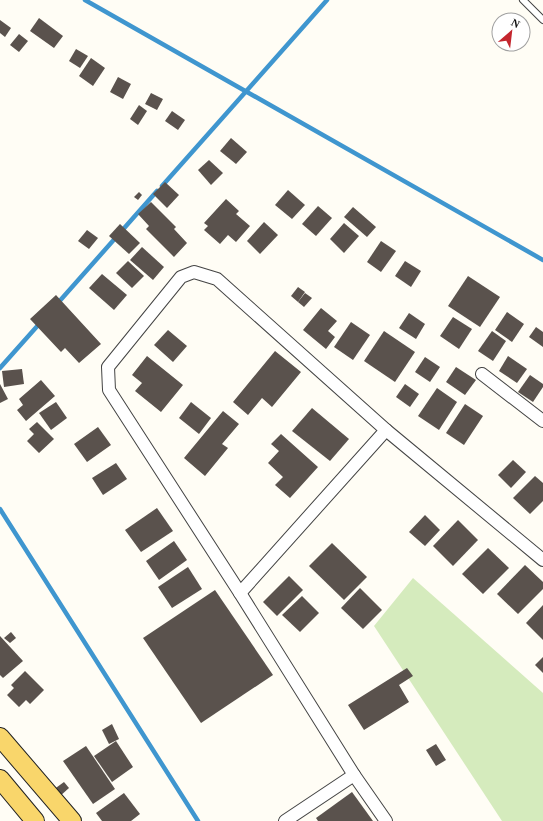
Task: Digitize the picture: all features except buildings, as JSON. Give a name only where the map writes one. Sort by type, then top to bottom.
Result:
[{"type":"main road","points":[[0,737],[72,821]]},
{"type":"main road","points":[[0,779],[35,821]]},
{"type":"street","points":[[386,821],[354,775],[240,593],[109,390],[108,367],[181,277],[194,272],[217,279],[386,430],[543,560]]},
{"type":"street","points":[[482,374],[543,421]]},
{"type":"street","points":[[240,593],[386,430]]},
{"type":"street","points":[[285,821],[354,775]]},
{"type":"lane","points":[[523,0],[543,20]]},
{"type":"green space","points":[[413,578],[543,693],[543,821],[502,821],[374,626]]},
{"type":"waterway","points":[[85,0],[543,260]]},
{"type":"waterway","points":[[162,186],[327,0]]},
{"type":"waterway","points":[[57,304],[157,191]]},
{"type":"waterway","points":[[0,368],[40,323]]},
{"type":"waterway","points":[[0,509],[198,821]]}]
